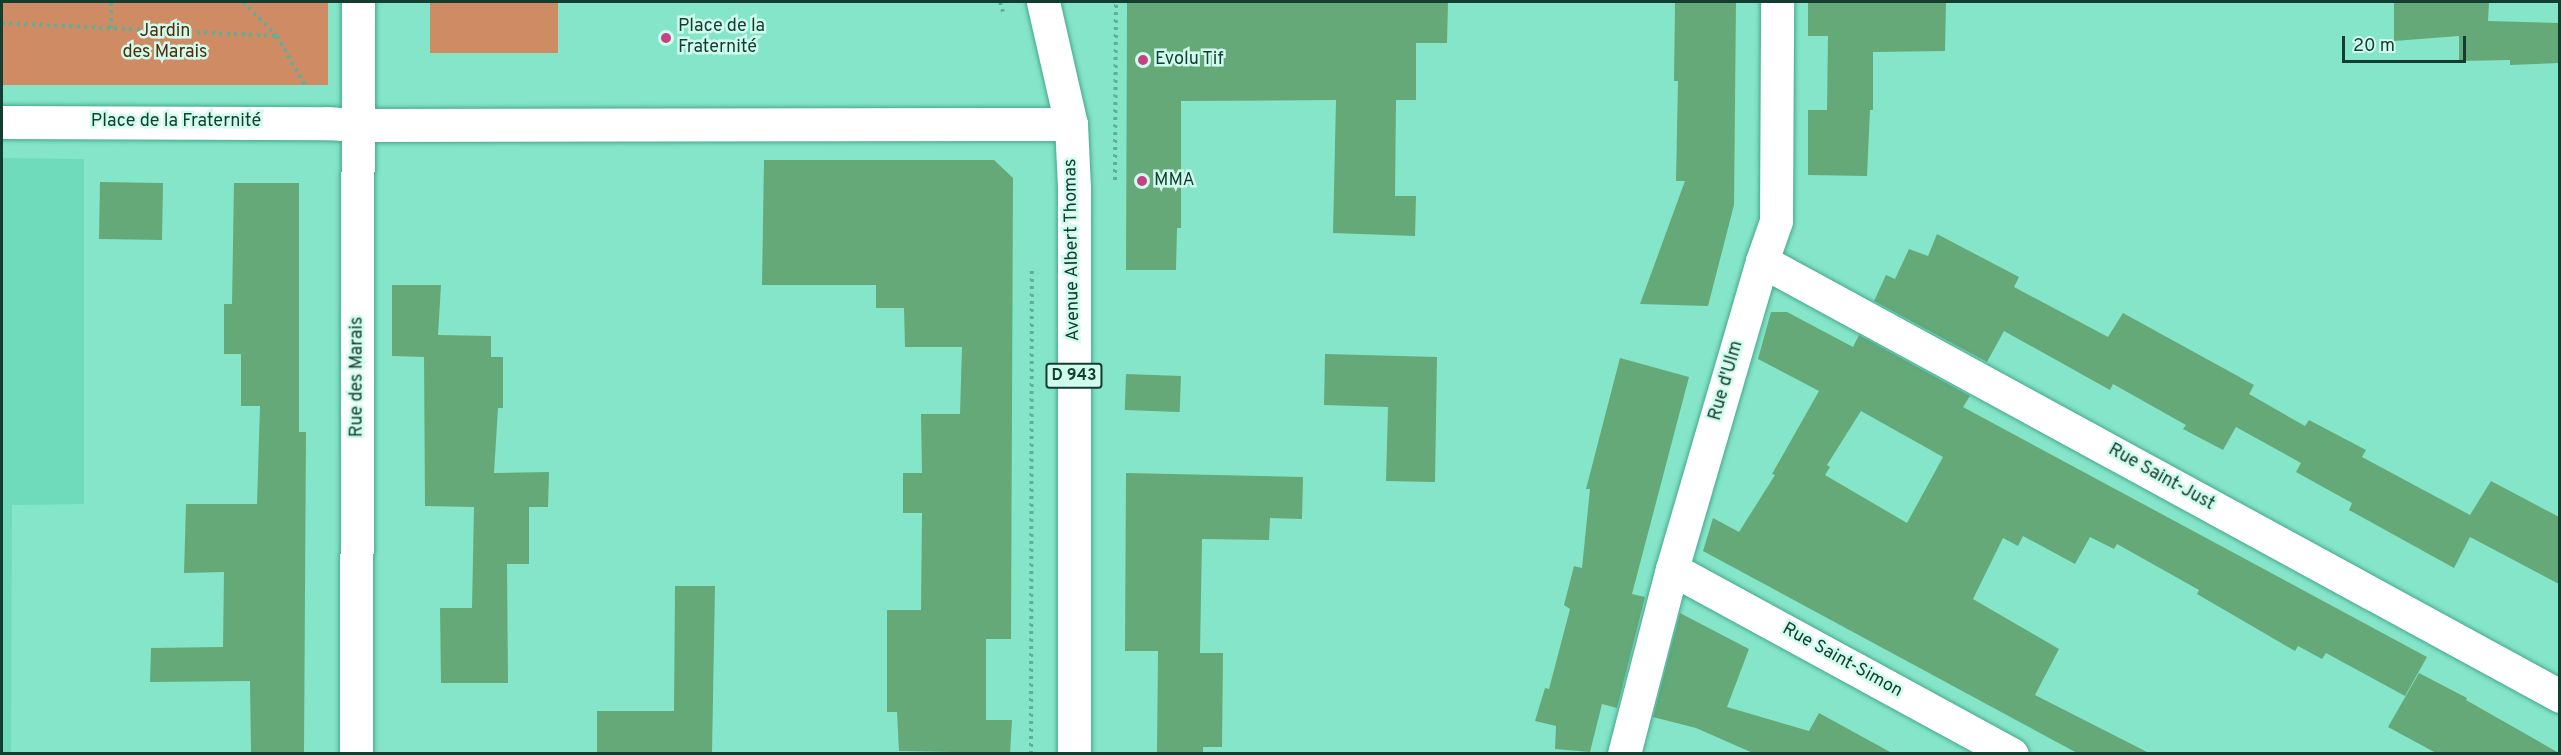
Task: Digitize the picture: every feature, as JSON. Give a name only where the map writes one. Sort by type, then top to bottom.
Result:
[{"type":"street","name":"Rue des Marais","points":[[356,753],[343,124],[358,2]]},
{"type":"street","name":"Avenue Albert Thomas","points":[[1043,2],[1071,124],[1074,188],[1074,753]]},
{"type":"street","name":"Rue d'Ulm","points":[[1624,753],[1672,569],[1762,261],[1776,221],[1777,2]]},
{"type":"street","name":"Place de la Fraternité","points":[[2,122],[1071,124]]},
{"type":"street","name":"Rue Saint-Just","points":[[1762,261],[2559,696]]},
{"type":"street","name":"Rue Saint-Simon","points":[[1672,569],[2012,753]]},
{"type":"path","points":[[111,2],[111,28]]},
{"type":"path","points":[[243,2],[277,36],[343,124]]},
{"type":"path","points":[[1000,2],[1006,24]]},
{"type":"path","points":[[2,23],[277,36]]},
{"type":"path","points":[[1031,753],[1032,265]]},
{"type":"shaded area","points":[[2,158],[84,159],[84,504],[12,505],[11,754],[2,753]]},
{"type":"green space","name":"Jardin des Marais","points":[[2,2],[328,2],[328,85],[2,85]]},
{"type":"green space","points":[[430,2],[558,2],[558,53],[430,53]]},
{"type":"building","points":[[1127,2],[1448,2],[1447,43],[1416,43],[1416,100],[1396,100],[1395,196],[1416,196],[1415,236],[1333,233],[1336,100],[1181,101],[1181,228],[1177,228],[1176,270],[1126,270]]},
{"type":"building","points":[[1675,2],[1736,2],[1734,205],[1708,306],[1640,304],[1685,181],[1676,181],[1678,81],[1674,81]]},
{"type":"building","points":[[1808,2],[1946,2],[1945,51],[1873,52],[1873,110],[1870,110],[1867,176],[1808,175],[1808,110],[1827,110],[1828,36],[1808,36]]},
{"type":"building","points":[[2394,2],[2489,2],[2488,21],[2559,23],[2559,63],[2510,65],[2510,60],[2459,61],[2459,36],[2394,41]]},
{"type":"building","points":[[764,160],[994,160],[1013,178],[1011,639],[986,639],[986,720],[1012,720],[1010,753],[899,751],[897,712],[887,712],[887,610],[921,610],[922,513],[903,513],[903,473],[922,473],[921,414],[960,414],[962,347],[905,347],[904,308],[876,308],[876,285],[762,285]]},
{"type":"building","points":[[100,182],[163,183],[162,240],[99,239]]},
{"type":"building","points":[[234,183],[299,183],[299,432],[306,432],[304,753],[251,753],[250,681],[150,682],[151,648],[223,647],[224,572],[184,573],[186,504],[257,504],[260,406],[241,406],[241,354],[224,354],[224,304],[232,304]]},
{"type":"building","points":[[1937,234],[2019,277],[2014,287],[2108,337],[2123,313],[2254,385],[2249,394],[2305,426],[2309,420],[2366,450],[2362,457],[2470,515],[2491,481],[2559,517],[2559,584],[2470,537],[2454,568],[2349,510],[2352,503],[2296,472],[2301,463],[2236,427],[2223,450],[2183,429],[2186,425],[2113,384],[2110,390],[2004,331],[1987,362],[1874,301],[1886,275],[1895,279],[1909,249],[1928,256]]},
{"type":"building","points":[[392,285],[441,285],[438,335],[491,336],[491,357],[503,357],[503,408],[498,408],[494,473],[549,472],[548,507],[529,507],[529,564],[507,564],[508,683],[441,683],[440,608],[472,608],[474,507],[425,506],[424,357],[392,356]]},
{"type":"building","points":[[1771,312],[1787,312],[1853,347],[1859,335],[1970,396],[1963,407],[2427,657],[2405,696],[2326,653],[2322,659],[2298,646],[2295,651],[2197,594],[2199,590],[2117,544],[2114,549],[2090,537],[2075,564],[2023,536],[2018,546],[2003,538],[1973,599],[2059,649],[2035,695],[2149,753],[2077,753],[1703,551],[1713,518],[1739,532],[1775,475],[1772,474],[1819,391],[1758,359]],"holes":[[[1861,411],[1943,457],[1907,523],[1825,475],[1830,467],[1827,465]]]},
{"type":"building","points":[[1325,354],[1437,357],[1435,482],[1386,481],[1388,407],[1324,405]]},
{"type":"building","points":[[1620,358],[1689,377],[1632,594],[1645,597],[1617,708],[1602,704],[1590,752],[1555,749],[1556,726],[1535,721],[1545,688],[1549,689],[1570,609],[1564,605],[1574,566],[1582,568],[1590,489],[1586,489]]},
{"type":"building","points":[[1126,374],[1181,376],[1180,412],[1125,410]]},
{"type":"building","points":[[1126,473],[1303,477],[1302,519],[1270,518],[1269,540],[1202,539],[1200,653],[1223,653],[1222,747],[1203,747],[1203,753],[1157,753],[1158,651],[1125,651]]},
{"type":"building","points":[[675,586],[715,586],[712,753],[597,753],[597,711],[674,711]]},
{"type":"building","points":[[1680,613],[1749,649],[1727,707],[1809,731],[1819,713],[1892,753],[1753,753],[1696,728],[1653,717]]},
{"type":"building","points":[[2419,673],[2467,698],[2466,700],[2559,753],[2436,753],[2388,727]]},
{"type":"place","name":"Place de la Fraternité","points":[[666,38]]},
{"type":"place","name":"Evolu Tif","points":[[1143,60]]},
{"type":"place","name":"MMA","points":[[1142,181]]}]
